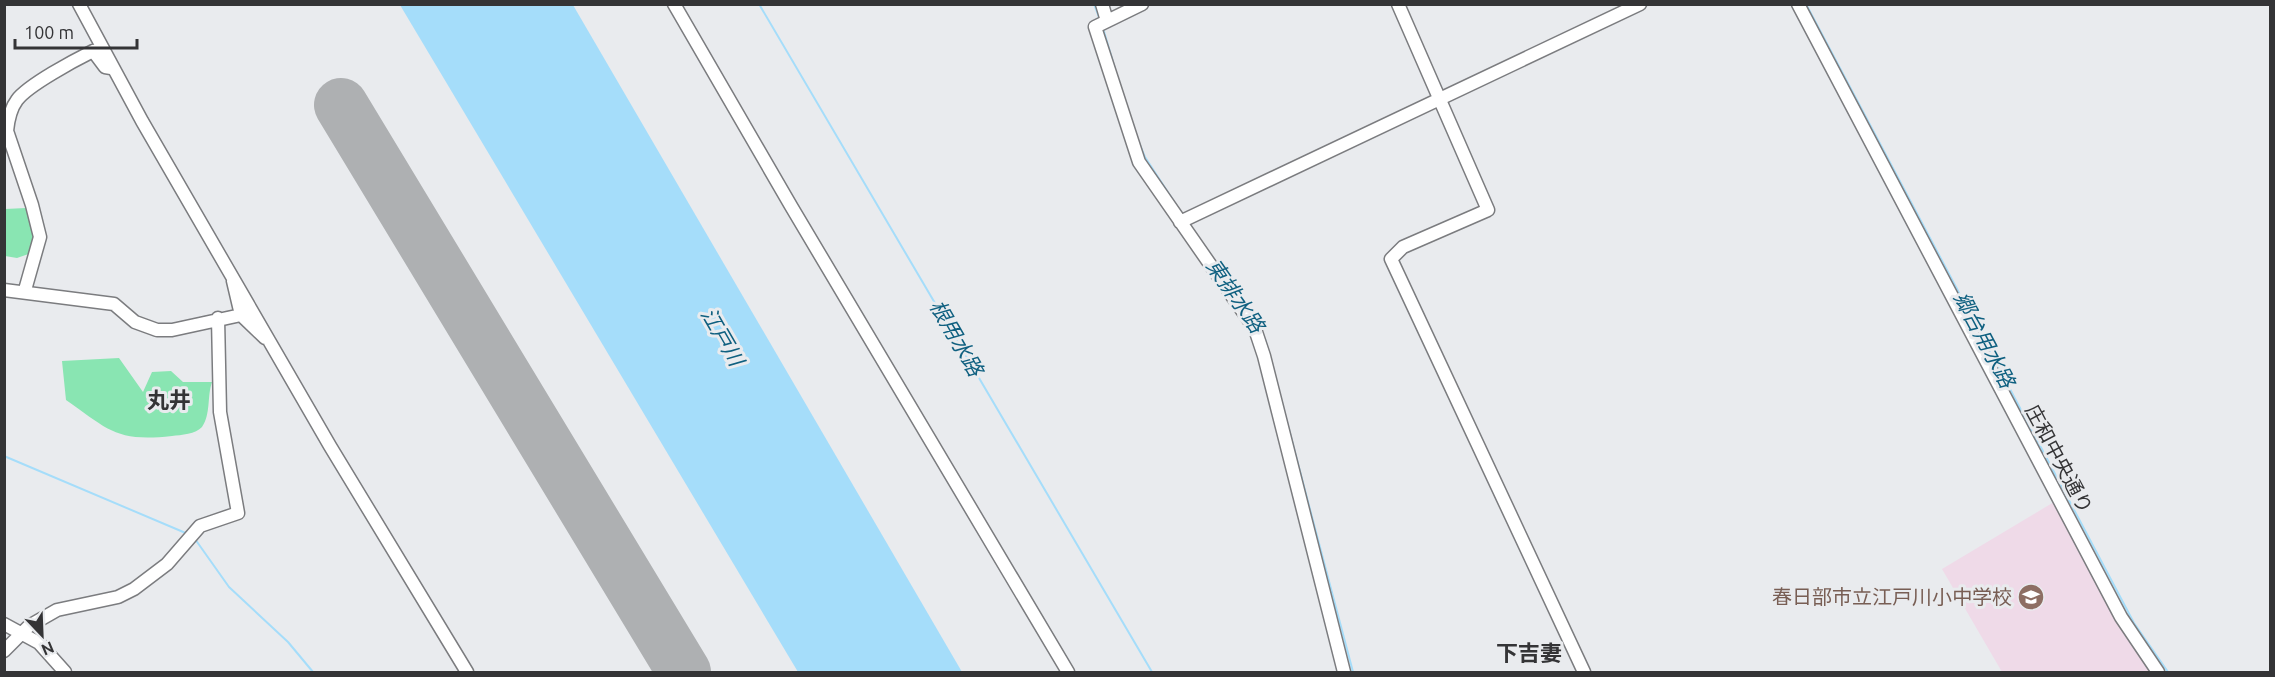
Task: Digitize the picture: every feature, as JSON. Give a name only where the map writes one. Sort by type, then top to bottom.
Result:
[{"type":"street","points":[[674,4],[790,206],[1068,672]]},
{"type":"street","points":[[1102,4],[1103,22]]},
{"type":"street","points":[[1142,4],[1095,27],[1135,152],[1180,222],[1255,329],[1264,356],[1344,672]]},
{"type":"street","points":[[1398,4],[1488,210],[1403,247],[1391,259],[1584,672]]},
{"type":"street","points":[[1180,222],[1640,4]]},
{"type":"street","name":"庄和中央通り","points":[[1798,4],[2121,617],[2158,672]]},
{"type":"street","points":[[81,9],[93,51],[105,67],[114,69]]},
{"type":"street","points":[[81,9],[334,453],[467,672]]},
{"type":"street","points":[[25,290],[40,237],[7,131],[9,119],[17,99],[48,77],[93,51]]},
{"type":"street","points":[[233,274],[233,288],[241,315],[261,337],[270,340]]},
{"type":"street","points":[[4,290],[25,290],[114,304],[135,322],[157,330],[172,330],[218,318],[241,315]]},
{"type":"street","points":[[4,651],[23,632],[57,610],[118,597],[134,589],[167,564],[200,526],[238,513],[220,411],[218,318]]},
{"type":"street","points":[[4,624],[23,632],[51,653],[65,672]]},
{"type":"shaded area","name":"春日部市立江戸川小中学校","points":[[2054,502],[2118,624],[2152,672],[2002,672],[1942,569]]},
{"type":"green space","points":[[26,208],[40,250],[17,258],[5,256],[5,209]]},
{"type":"green space","points":[[119,358],[143,392],[152,372],[171,371],[183,382],[212,382],[207,416],[202,427],[184,435],[138,437],[125,435],[114,432],[66,400],[62,361]]},
{"type":"water","name":"江戸川","points":[[400,5],[573,5],[962,672],[798,672]]},
{"type":"waterway","name":"根用水路","points":[[759,4],[1152,672]]},
{"type":"waterway","name":"東排水路","points":[[1094,4],[1100,20]]},
{"type":"waterway","name":"郷台用水路","points":[[1806,4],[2134,623],[2168,672]]},
{"type":"waterway","name":"東排水路","points":[[1103,28],[1115,69]]},
{"type":"waterway","name":"東排水路","points":[[1139,143],[1145,157],[1182,214]]},
{"type":"waterway","name":"東排水路","points":[[1265,339],[1353,672]]},
{"type":"waterway","points":[[4,456],[188,534]]},
{"type":"waterway","points":[[195,539],[229,587],[288,642],[313,672]]},
{"type":"runway","points":[[341,105],[684,672]]},
{"type":"place","name":"春日部市立江戸川小中学校","points":[[2031,597]]},
{"type":"district","name":"丸井","points":[[169,400]]},
{"type":"district","name":"下吉妻","points":[[1529,653]]}]
